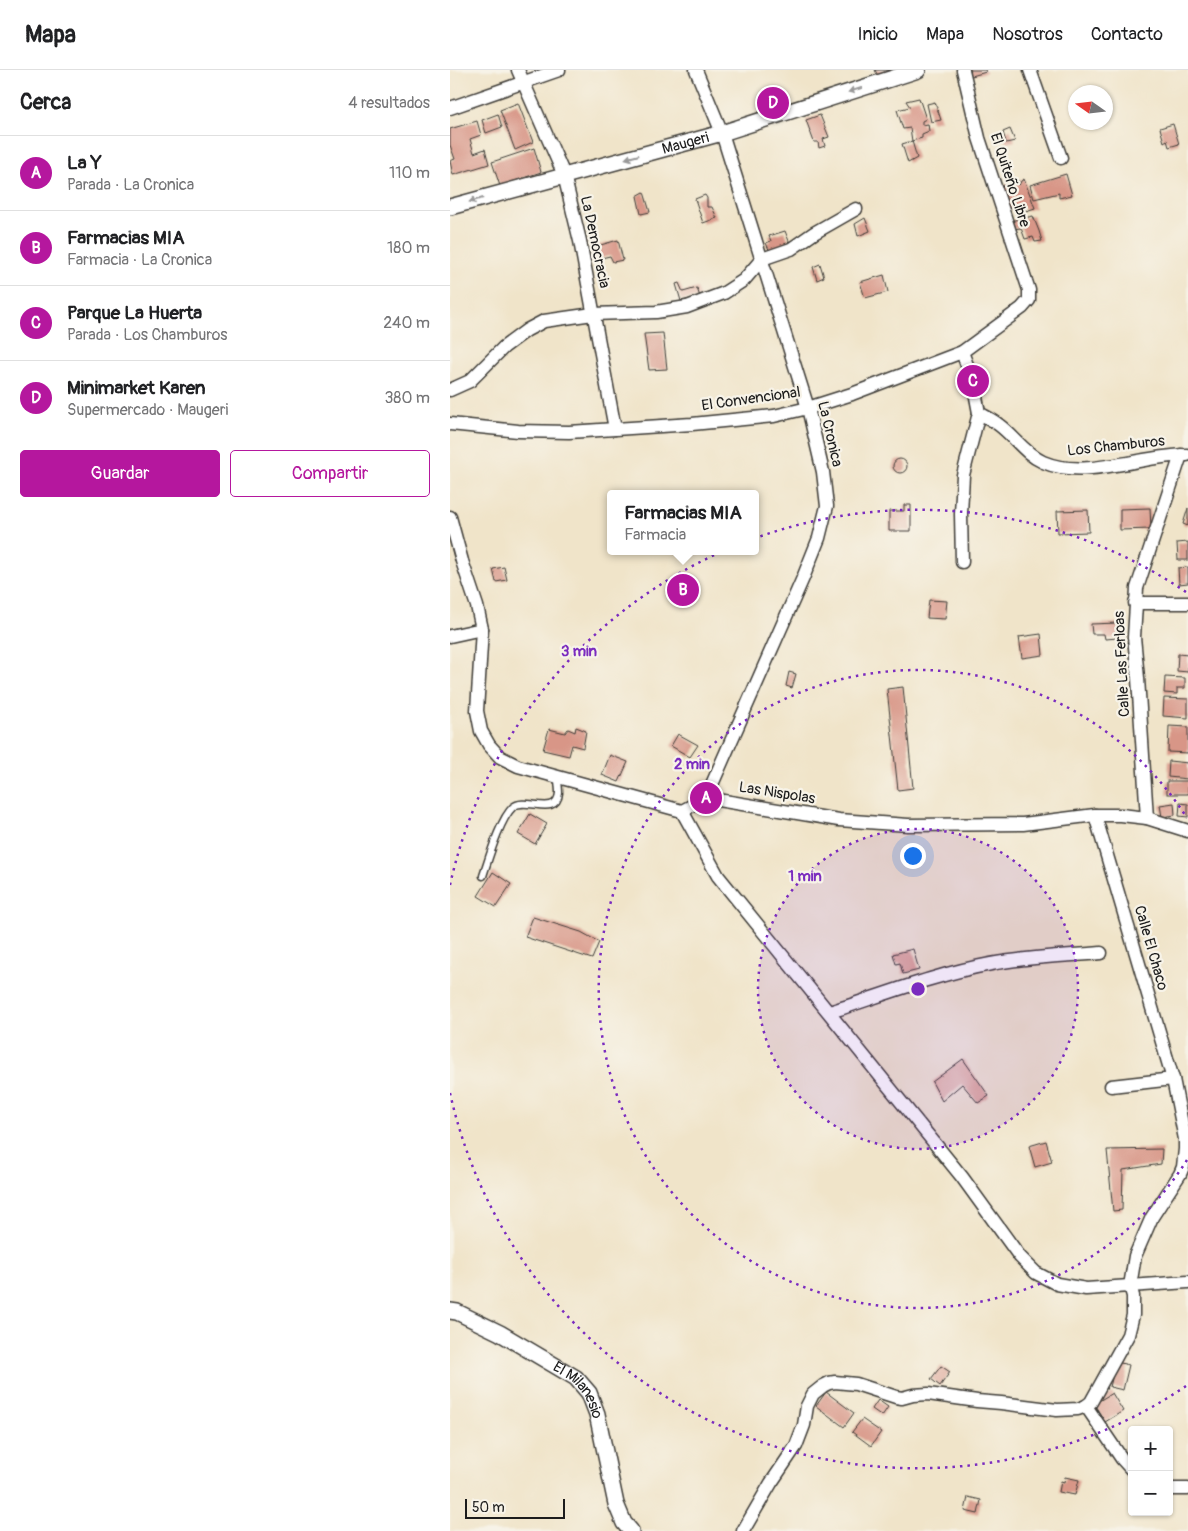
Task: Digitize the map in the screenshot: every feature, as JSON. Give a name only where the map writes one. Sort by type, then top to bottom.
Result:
[{"type":"street","name":"La Democracia","points":[[518,70],[564,175],[580,241],[615,429]]},
{"type":"street","points":[[450,108],[559,70]]},
{"type":"street","name":"La Cronica","points":[[696,70],[722,134],[808,408],[823,472],[827,506],[819,538],[803,578],[706,798]]},
{"type":"street","name":"Maugeri","points":[[450,207],[722,134],[918,70]]},
{"type":"street","name":"El Quiteño Libre","points":[[963,70],[979,138],[1029,290],[1029,300]]},
{"type":"street","points":[[1030,70],[1061,158]]},
{"type":"street","points":[[450,390],[470,381],[504,347],[527,330],[544,321],[593,314],[656,312],[687,307],[724,293],[744,280],[762,259],[791,249],[814,232],[856,209]]},
{"type":"street","name":"El Convencional","points":[[450,424],[518,431],[569,432],[692,424],[765,416],[808,408],[852,394],[962,352],[1022,308],[1029,300]]},
{"type":"street","points":[[962,352],[973,381],[979,413],[963,475],[961,514],[962,562]]},
{"type":"street","name":"Los Chamburos","points":[[979,413],[999,424],[1030,454],[1042,462],[1063,468],[1102,467],[1185,455]]},
{"type":"street","name":"Calle Las Ferloas","points":[[1147,818],[1134,637],[1135,603],[1137,588],[1185,455]]},
{"type":"street","points":[[450,517],[482,629],[477,710],[482,731],[489,745],[500,757],[518,766],[682,811],[706,798]]},
{"type":"street","points":[[1135,603],[1188,603]]},
{"type":"street","points":[[450,636],[482,629]]},
{"type":"street","name":"Las Nispolas","points":[[706,798],[839,820],[908,825],[1023,824],[1095,815],[1121,815],[1147,818],[1188,831]]},
{"type":"street","points":[[682,811],[718,876],[830,1012],[962,1177],[1020,1256],[1036,1273],[1057,1284],[1086,1289],[1188,1282]]},
{"type":"street","name":"Calle El Chaco","points":[[1086,1406],[1093,1398],[1132,1325],[1134,1305],[1130,1286],[1135,1256],[1145,1229],[1159,1204],[1176,1181],[1184,1159],[1185,1140],[1173,1079],[1095,815]]},
{"type":"street","points":[[830,1012],[936,977],[991,964],[1052,956],[1102,953]]},
{"type":"street","points":[[1111,1086],[1173,1079]]},
{"type":"street","name":"El Milanesio","points":[[450,1311],[457,1312],[500,1332],[576,1378],[589,1393],[597,1414],[616,1504],[624,1523],[631,1531]]},
{"type":"street","points":[[743,1531],[771,1483],[796,1446],[813,1394],[829,1383],[856,1384],[896,1398],[913,1394],[928,1394],[1057,1410],[1073,1410],[1086,1406],[1128,1466]]},
{"type":"street","points":[[1173,1489],[1188,1489]]},
{"type":"lane","points":[[483,876],[507,814],[514,806],[522,803],[540,806],[554,804],[559,794],[558,778]]},
{"type":"building","points":[[875,70],[898,70],[878,76]]},
{"type":"building","points":[[966,70],[986,70],[986,72],[968,77]]},
{"type":"building","points":[[919,98],[926,119],[922,121],[922,125],[928,124],[929,131],[922,134],[922,138],[912,141],[910,128],[903,129],[897,110],[910,107],[906,101]]},
{"type":"building","points":[[935,102],[941,120],[931,122],[927,104]]},
{"type":"building","points":[[518,103],[533,142],[515,150],[500,110]]},
{"type":"building","points":[[498,114],[502,127],[486,133],[482,120]]},
{"type":"building","points":[[820,115],[829,137],[823,139],[825,146],[819,148],[818,142],[814,142],[806,120]]},
{"type":"building","points":[[477,121],[481,135],[470,139],[474,153],[485,149],[489,164],[453,175],[450,161],[455,159],[450,145],[450,129]]},
{"type":"building","points":[[1173,124],[1179,144],[1169,147],[1167,140],[1164,142],[1160,128]]},
{"type":"building","points":[[1010,129],[1015,141],[1006,143],[1003,132]]},
{"type":"building","points":[[912,141],[917,158],[908,163],[902,144]]},
{"type":"building","points":[[534,148],[541,172],[500,186],[492,162]]},
{"type":"building","points":[[1066,174],[1072,195],[1059,198],[1059,193],[1034,199],[1030,185]]},
{"type":"building","points":[[1024,179],[1035,208],[1026,211],[1023,206],[1008,209],[1001,187],[1018,180],[1019,185]]},
{"type":"building","points":[[644,192],[650,212],[641,214],[637,196]]},
{"type":"building","points":[[705,195],[707,207],[712,207],[717,218],[703,223],[695,199]]},
{"type":"building","points":[[1033,216],[1042,241],[1035,242],[1033,237],[1025,239],[1021,228],[1012,229],[1010,221]]},
{"type":"building","points":[[865,218],[870,231],[858,236],[855,224]]},
{"type":"building","points":[[785,231],[791,246],[771,254],[766,243],[771,241],[769,236]]},
{"type":"building","points":[[618,240],[623,260],[613,262],[610,256],[597,259],[597,246]]},
{"type":"building","points":[[820,264],[824,277],[817,280],[813,267]]},
{"type":"building","points":[[884,275],[888,292],[865,298],[860,282]]},
{"type":"building","points":[[679,283],[683,292],[697,288],[700,297],[681,301],[676,284]]},
{"type":"building","points":[[663,333],[667,369],[649,370],[644,334]]},
{"type":"building","points":[[900,459],[905,461],[907,466],[905,471],[900,473],[895,471],[893,466],[895,461]]},
{"type":"building","points":[[904,505],[911,505],[911,531],[889,531],[889,511],[904,511]]},
{"type":"building","points":[[1150,508],[1151,529],[1120,530],[1120,509]]},
{"type":"building","points":[[1188,508],[1188,526],[1183,524]]},
{"type":"building","points":[[1088,510],[1089,532],[1058,533],[1057,511]]},
{"type":"building","points":[[1188,542],[1188,560],[1178,560],[1177,543]]},
{"type":"building","points":[[504,567],[507,580],[496,582],[493,569]]},
{"type":"building","points":[[1188,567],[1188,583],[1179,584],[1178,568]]},
{"type":"building","points":[[929,600],[947,601],[945,619],[927,618]]},
{"type":"building","points":[[1118,623],[1119,638],[1105,639],[1104,634],[1092,634],[1091,624]]},
{"type":"building","points":[[1041,634],[1043,655],[1022,658],[1019,637]]},
{"type":"building","points":[[1178,654],[1188,655],[1188,672],[1177,671]]},
{"type":"building","points":[[789,672],[796,674],[792,688],[786,686]]},
{"type":"building","points":[[1165,677],[1185,678],[1185,688],[1177,688],[1177,694],[1164,693]]},
{"type":"building","points":[[903,687],[913,788],[898,790],[887,689]]},
{"type":"building","points":[[1164,698],[1188,699],[1188,718],[1163,716]]},
{"type":"building","points":[[1169,726],[1188,727],[1188,753],[1168,752]]},
{"type":"building","points":[[576,727],[586,731],[583,748],[572,745],[569,756],[543,750],[549,729],[565,733],[568,729],[575,732]]},
{"type":"building","points":[[678,734],[698,745],[690,757],[671,746]]},
{"type":"building","points":[[610,755],[628,762],[619,782],[602,775]]},
{"type":"building","points":[[1169,761],[1188,763],[1188,779],[1168,777]]},
{"type":"building","points":[[1167,781],[1188,781],[1188,794],[1167,794]]},
{"type":"building","points":[[1174,803],[1175,815],[1162,817],[1160,805]]},
{"type":"building","points":[[1180,803],[1188,804],[1188,817],[1179,816]]},
{"type":"building","points":[[530,814],[547,824],[535,844],[518,834]]},
{"type":"building","points":[[493,872],[511,884],[496,907],[478,896]]},
{"type":"building","points":[[533,917],[581,932],[599,942],[592,959],[525,937]]},
{"type":"building","points":[[913,949],[919,970],[903,974],[900,963],[896,964],[893,954]]},
{"type":"building","points":[[963,1059],[989,1096],[978,1103],[962,1084],[942,1101],[932,1082]]},
{"type":"building","points":[[1046,1141],[1052,1162],[1035,1167],[1029,1146]]},
{"type":"building","points":[[1162,1149],[1161,1164],[1123,1170],[1122,1210],[1113,1211],[1107,1150]]},
{"type":"building","points":[[1116,1362],[1129,1365],[1123,1390],[1110,1387]]},
{"type":"building","points":[[941,1366],[950,1372],[940,1386],[931,1379]]},
{"type":"building","points":[[826,1392],[854,1413],[844,1427],[816,1406]]},
{"type":"building","points":[[1112,1393],[1123,1411],[1105,1422],[1094,1404]]},
{"type":"building","points":[[878,1400],[888,1407],[882,1416],[872,1409]]},
{"type":"building","points":[[862,1419],[881,1432],[871,1446],[852,1432]]},
{"type":"building","points":[[1065,1477],[1079,1480],[1075,1495],[1059,1492],[1061,1481],[1064,1482]]},
{"type":"building","points":[[968,1497],[981,1500],[978,1514],[965,1511]]},
{"type":"place","name":"Minimarket Karen","points":[[773,103]]},
{"type":"place","name":"Parque La Huerta","points":[[973,381]]},
{"type":"place","name":"Farmacias MIA","points":[[683,590]]},
{"type":"place","name":"La Y","points":[[706,798]]}]
